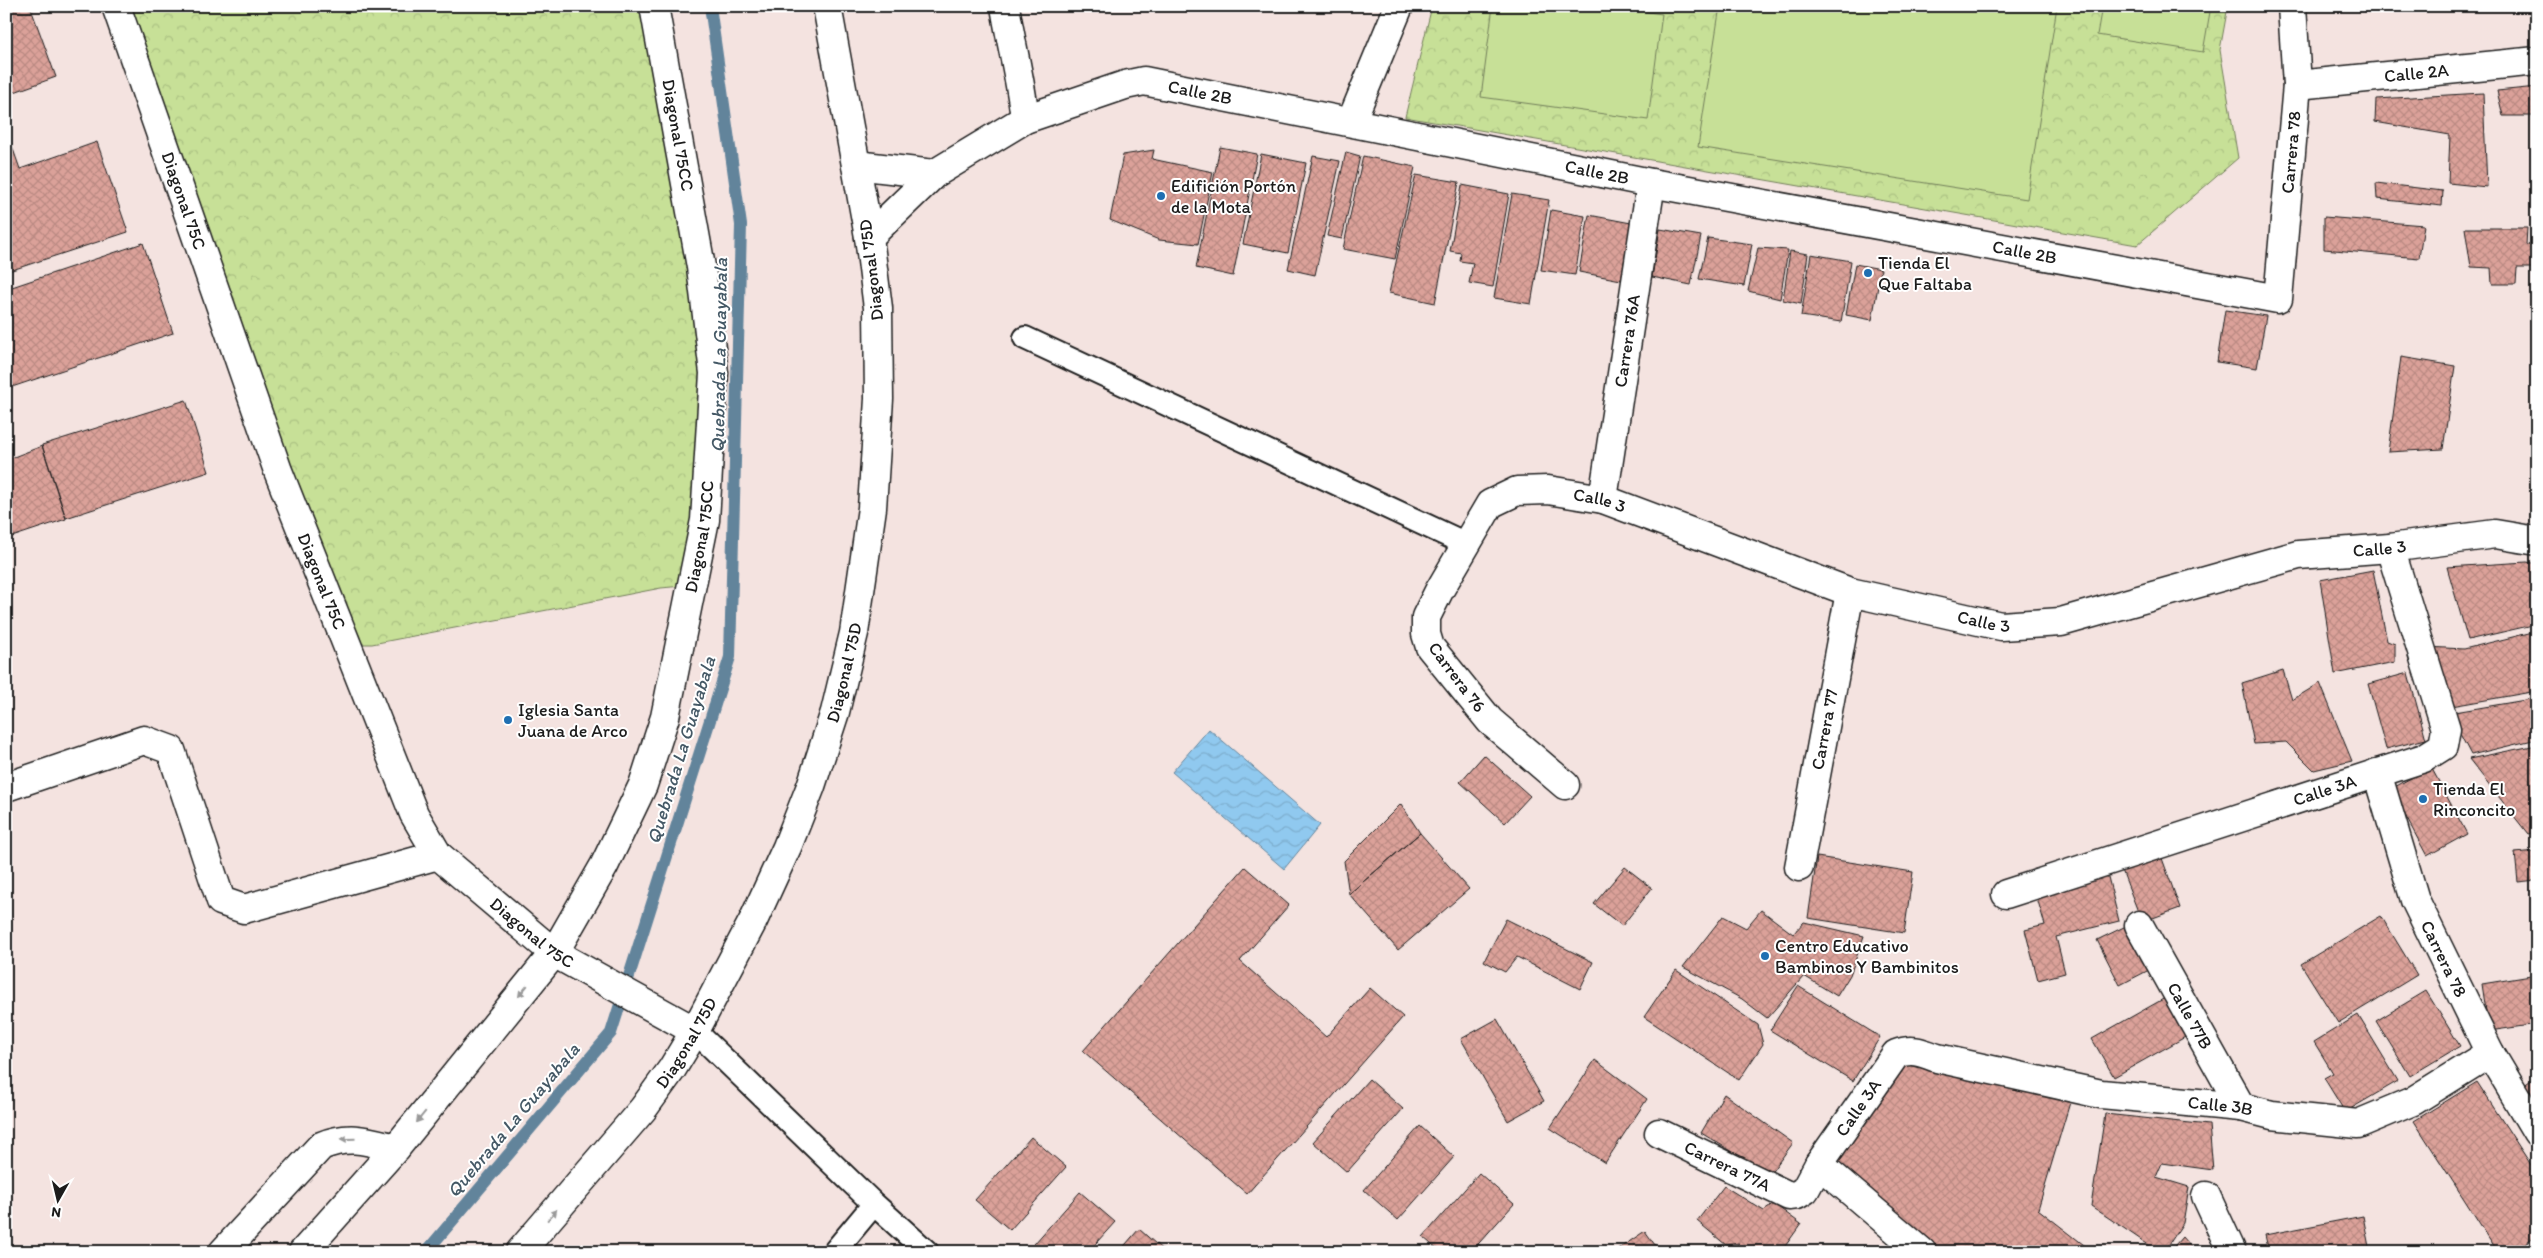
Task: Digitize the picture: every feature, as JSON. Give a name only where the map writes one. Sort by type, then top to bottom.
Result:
[{"type":"street","name":"Diagonal 75C","points":[[116,6],[278,471],[414,814],[438,855],[554,953],[695,1030]]},
{"type":"street","name":"Diagonal 75CC","points":[[554,953],[604,866],[643,785],[665,717],[705,520],[714,373],[701,267],[654,6]]},
{"type":"street","name":"Diagonal 75D","points":[[520,1252],[643,1109],[672,1069],[695,1030],[753,921],[791,838],[811,786],[835,712],[854,633],[872,508],[879,398],[878,308],[870,237],[827,6]]},
{"type":"street","points":[[1005,6],[1016,75],[1022,89],[1025,119]]},
{"type":"street","points":[[1351,122],[1399,6]]},
{"type":"street","name":"Carrera 78","points":[[2278,299],[2297,85],[2292,6]]},
{"type":"street","name":"Calle 2A","points":[[2297,85],[2537,61]]},
{"type":"street","name":"Calle 2B","points":[[870,237],[934,174],[1025,119],[1144,80],[1651,183],[2278,299]]},
{"type":"street","points":[[856,165],[934,174]]},
{"type":"street","name":"Carrera 76A","points":[[1603,499],[1651,183]]},
{"type":"street","name":"Calle 3","points":[[1466,544],[1490,504],[1517,491],[1548,490],[1603,499],[1850,592],[2001,626],[2061,622],[2298,555],[2390,548],[2494,534],[2537,541]]},
{"type":"street","name":"Carrera 76","points":[[1466,544],[1426,617],[1426,634],[1430,646],[1490,721],[1565,785]]},
{"type":"street","name":"Calle 3A","points":[[2006,894],[2424,758],[2443,746],[2446,729],[2390,548]]},
{"type":"street","name":"Carrera 77","points":[[1799,867],[1850,592]]},
{"type":"street","points":[[6,788],[144,740],[171,750],[221,900],[244,909],[438,855]]},
{"type":"street","name":"Carrera 78","points":[[2377,773],[2415,900],[2490,1053],[2537,1132]]},
{"type":"street","name":"Calle 77B","points":[[2139,925],[2240,1107]]},
{"type":"street","points":[[303,1252],[396,1148],[554,953]]},
{"type":"street","name":"Calle 3A","points":[[1797,1195],[1805,1190],[1819,1164],[1896,1054],[1915,1049],[1937,1058]]},
{"type":"street","name":"Calle 3B","points":[[1937,1058],[2101,1094],[2240,1107],[2272,1116],[2358,1124],[2413,1101],[2490,1053]]},
{"type":"street","name":"Carrera 77A","points":[[1659,1133],[1789,1196],[1797,1195]]},
{"type":"street","points":[[222,1252],[321,1146],[336,1139],[358,1139],[396,1148]]},
{"type":"street","points":[[1819,1164],[1922,1252]]},
{"type":"street","points":[[2206,1196],[2232,1252]]},
{"type":"lane","points":[[1025,338],[1466,544]]},
{"type":"lane","points":[[695,1030],[926,1252]]},
{"type":"lane","points":[[834,1252],[874,1204]]},
{"type":"green space","points":[[117,6],[654,6],[714,373],[693,585],[661,588],[372,644],[346,644]]},
{"type":"green space","points":[[1432,6],[2228,6],[2220,50],[2238,158],[2137,245],[1405,117]]},
{"type":"green space","points":[[1493,6],[1605,6],[1662,14],[1648,120],[1481,97]]},
{"type":"green space","points":[[1720,6],[2057,6],[2027,199],[1698,147]]},
{"type":"green space","points":[[2102,6],[2211,6],[2203,52],[2097,35]]},
{"type":"water","points":[[1209,729],[1320,825],[1284,869],[1172,772]]},
{"type":"building","points":[[23,6],[30,6],[56,77],[6,95],[6,12]]},
{"type":"building","points":[[2537,87],[2537,116],[2503,116],[2497,91]]},
{"type":"building","points":[[2483,93],[2487,187],[2448,183],[2450,135],[2375,122],[2376,99]]},
{"type":"building","points":[[6,129],[20,169],[97,142],[128,232],[6,272]]},
{"type":"building","points":[[1220,147],[1257,154],[1233,276],[1196,268]]},
{"type":"building","name":"Edifición Portón de la Mota","points":[[1154,150],[1152,159],[1213,172],[1198,244],[1159,240],[1110,220],[1123,155]]},
{"type":"building","points":[[1346,152],[1360,156],[1342,239],[1327,236]]},
{"type":"building","points":[[1261,154],[1306,163],[1288,253],[1243,244]]},
{"type":"building","points":[[1313,156],[1340,161],[1315,275],[1288,269]]},
{"type":"building","points":[[1363,156],[1415,167],[1395,259],[1343,249]]},
{"type":"building","points":[[1416,175],[1459,182],[1435,303],[1389,293]]},
{"type":"building","points":[[2376,183],[2443,191],[2442,206],[2377,199]]},
{"type":"building","points":[[1462,185],[1509,194],[1493,287],[1469,283],[1473,263],[1460,261],[1461,253],[1450,251]]},
{"type":"building","points":[[1512,194],[1549,200],[1531,304],[1494,298]]},
{"type":"building","points":[[1551,210],[1585,216],[1575,275],[1541,270]]},
{"type":"building","points":[[1589,215],[1631,223],[1621,280],[1579,272]]},
{"type":"building","points":[[2324,217],[2424,225],[2419,258],[2324,249]]},
{"type":"building","points":[[2465,228],[2527,228],[2526,245],[2537,243],[2537,268],[2517,268],[2516,284],[2492,284],[2491,268],[2471,267]]},
{"type":"building","points":[[1660,229],[1701,236],[1691,285],[1652,277]]},
{"type":"building","points":[[1708,238],[1752,244],[1744,286],[1699,279]]},
{"type":"building","points":[[143,243],[173,333],[6,389],[6,289]]},
{"type":"building","points":[[1758,248],[1788,250],[1780,299],[1748,291]]},
{"type":"building","points":[[1790,251],[1808,254],[1801,304],[1783,300]]},
{"type":"building","points":[[1811,254],[1851,261],[1841,322],[1801,316]]},
{"type":"building","points":[[1855,264],[1881,269],[1872,320],[1846,315]]},
{"type":"building","points":[[2225,310],[2266,316],[2257,368],[2217,362]]},
{"type":"building","points":[[2401,357],[2455,366],[2443,449],[2388,452]]},
{"type":"building","points":[[186,400],[209,472],[66,518],[42,445]]},
{"type":"building","points":[[42,446],[66,519],[6,539],[6,460]]},
{"type":"building","points":[[2527,562],[2537,564],[2537,624],[2468,640],[2447,567]]},
{"type":"building","points":[[2373,570],[2387,641],[2395,644],[2395,662],[2335,674],[2320,580]]},
{"type":"building","points":[[2537,631],[2537,691],[2446,707],[2427,647],[2464,649]]},
{"type":"building","points":[[2283,670],[2292,700],[2320,683],[2352,761],[2314,770],[2286,742],[2254,744],[2242,683]]},
{"type":"building","points":[[2408,673],[2426,739],[2386,749],[2368,684]]},
{"type":"building","points":[[2537,698],[2537,739],[2471,755],[2449,713]]},
{"type":"building","points":[[2537,745],[2537,831],[2528,834],[2469,759]]},
{"type":"building","points":[[1484,755],[1530,796],[1505,823],[1460,782]]},
{"type":"building","points":[[2431,767],[2467,834],[2427,856],[2391,789]]},
{"type":"building","points":[[1401,804],[1420,833],[1349,894],[1344,861]]},
{"type":"building","points":[[1420,833],[1469,889],[1398,950],[1349,894]]},
{"type":"building","points":[[2159,850],[2180,908],[2142,922],[2120,865]]},
{"type":"building","points":[[2537,851],[2537,880],[2518,882],[2515,853]]},
{"type":"building","points":[[1817,857],[1913,872],[1904,933],[1808,918]]},
{"type":"building","points":[[1245,867],[1289,905],[1240,961],[1326,1037],[1370,988],[1403,1017],[1247,1194],[1083,1051]]},
{"type":"building","points":[[1625,867],[1652,888],[1622,926],[1594,904]]},
{"type":"building","points":[[2107,873],[2119,921],[2056,937],[2065,973],[2038,980],[2025,930],[2045,925],[2035,891]]},
{"type":"building","points":[[1761,910],[1793,934],[1804,922],[1864,936],[1850,975],[1837,996],[1804,976],[1767,1018],[1742,999],[1683,967],[1723,916],[1746,928]]},
{"type":"building","points":[[2381,916],[2417,975],[2338,1023],[2301,964]]},
{"type":"building","points":[[1506,919],[1593,962],[1580,989],[1517,957],[1505,972],[1484,961]]},
{"type":"building","points":[[2126,926],[2149,970],[2120,985],[2097,940]]},
{"type":"building","points":[[1676,970],[1758,1025],[1763,1044],[1739,1080],[1644,1017]]},
{"type":"building","points":[[2537,975],[2537,1024],[2489,1031],[2482,984]]},
{"type":"building","points":[[1798,986],[1880,1037],[1853,1081],[1770,1030]]},
{"type":"building","points":[[2426,991],[2460,1046],[2410,1076],[2376,1021]]},
{"type":"building","points":[[2165,998],[2187,1036],[2114,1077],[2092,1039]]},
{"type":"building","points":[[2358,1015],[2398,1081],[2345,1112],[2324,1078],[2333,1073],[2314,1042]]},
{"type":"building","points":[[1497,1019],[1544,1101],[1508,1121],[1461,1039]]},
{"type":"building","points":[[1911,1051],[2071,1099],[2038,1209],[2093,1252],[1935,1252],[1824,1163]]},
{"type":"building","points":[[1595,1060],[1647,1099],[1605,1163],[1550,1128]]},
{"type":"building","points":[[2537,1076],[2537,1111],[2520,1088]]},
{"type":"building","points":[[1369,1079],[1403,1109],[1347,1172],[1313,1142]]},
{"type":"building","points":[[2477,1082],[2537,1174],[2537,1236],[2513,1252],[2498,1252],[2414,1121]]},
{"type":"building","points":[[1724,1094],[1793,1143],[1770,1174],[1701,1133]]},
{"type":"building","points":[[2105,1114],[2209,1125],[2213,1170],[2162,1163],[2156,1177],[2189,1187],[2183,1223],[2164,1252],[2159,1252],[2091,1206]]},
{"type":"building","points":[[1420,1126],[1454,1157],[1398,1220],[1364,1190]]},
{"type":"building","points":[[1031,1137],[1066,1167],[1010,1230],[975,1200]]},
{"type":"building","points":[[1479,1173],[1514,1204],[1471,1252],[1440,1252],[1423,1237]]},
{"type":"building","points":[[1724,1186],[1764,1211],[1774,1204],[1801,1224],[1781,1252],[1730,1252],[1739,1243],[1726,1245],[1697,1221]]},
{"type":"building","points":[[1080,1192],[1115,1222],[1088,1252],[1027,1252]]},
{"type":"building","points":[[2363,1216],[2370,1252],[2269,1252],[2265,1235]]},
{"type":"building","points":[[1139,1229],[1165,1252],[1119,1252]]},
{"type":"building","points":[[1645,1231],[1660,1252],[1614,1252]]},
{"type":"building","points":[[2182,1237],[2195,1252],[2169,1252]]},
{"type":"building","points":[[1478,1244],[1488,1252],[1471,1252]]},
{"type":"waterway","name":"Quebrada La Guayabala","points":[[426,1252],[611,1033],[730,657],[741,225],[710,6]]},
{"type":"place","name":"Edifición Portón de la Mota","points":[[1161,196]]},
{"type":"place","name":"Tienda El Que Faltaba","points":[[1868,273]]},
{"type":"place","name":"Iglesia Santa Juana de Arco","points":[[508,720]]},
{"type":"place","name":"Tienda El Rinconcito","points":[[2423,799]]},
{"type":"place","name":"Centro Educativo Bambinos Y Bambinitos","points":[[1765,956]]}]
